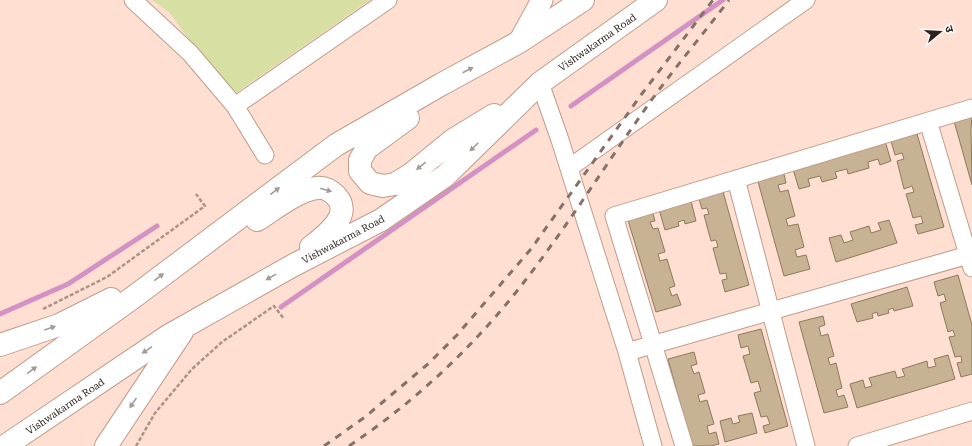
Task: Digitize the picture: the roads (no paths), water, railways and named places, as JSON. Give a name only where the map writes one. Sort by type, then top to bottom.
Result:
[{"type":"main road","points":[[0,393],[203,245],[336,145],[519,42],[583,0]]},
{"type":"main road","name":"Vishwakarma Road","points":[[5,446],[187,324],[292,266],[381,220],[445,176],[540,83],[656,0]]},
{"type":"main road","points":[[442,84],[410,117],[367,148],[360,160],[360,171],[370,183],[383,186],[395,184],[410,175],[453,140],[523,98]]},
{"type":"main road","points":[[203,245],[245,227],[302,192],[318,188],[332,191],[338,198],[342,210],[338,222],[329,232],[305,251],[292,266]]},
{"type":"main road","points":[[0,345],[59,325],[119,296],[140,291]]},
{"type":"main road","points":[[106,446],[138,395],[187,324]]},
{"type":"street","points":[[133,0],[190,53],[235,106],[265,155]]},
{"type":"street","points":[[235,106],[388,0]]},
{"type":"street","points":[[519,42],[542,0]]},
{"type":"street","points":[[569,168],[806,0]]},
{"type":"street","points":[[540,83],[628,352],[652,446]]},
{"type":"street","points":[[684,446],[614,216],[972,108]]},
{"type":"street","points":[[628,352],[771,311],[971,259],[928,122]]},
{"type":"street","points":[[736,179],[806,446]]},
{"type":"street","points":[[857,446],[972,411]]},
{"type":"waterway","points":[[571,106],[723,0]]},
{"type":"waterway","points":[[281,307],[536,130]]},
{"type":"waterway","points":[[0,314],[68,284],[157,226]]},
{"type":"railway","points":[[324,446],[365,417],[428,364],[457,335],[531,249],[641,95],[713,0]]},
{"type":"railway","points":[[349,446],[418,394],[460,355],[499,313],[535,268],[671,73],[729,0]]}]
